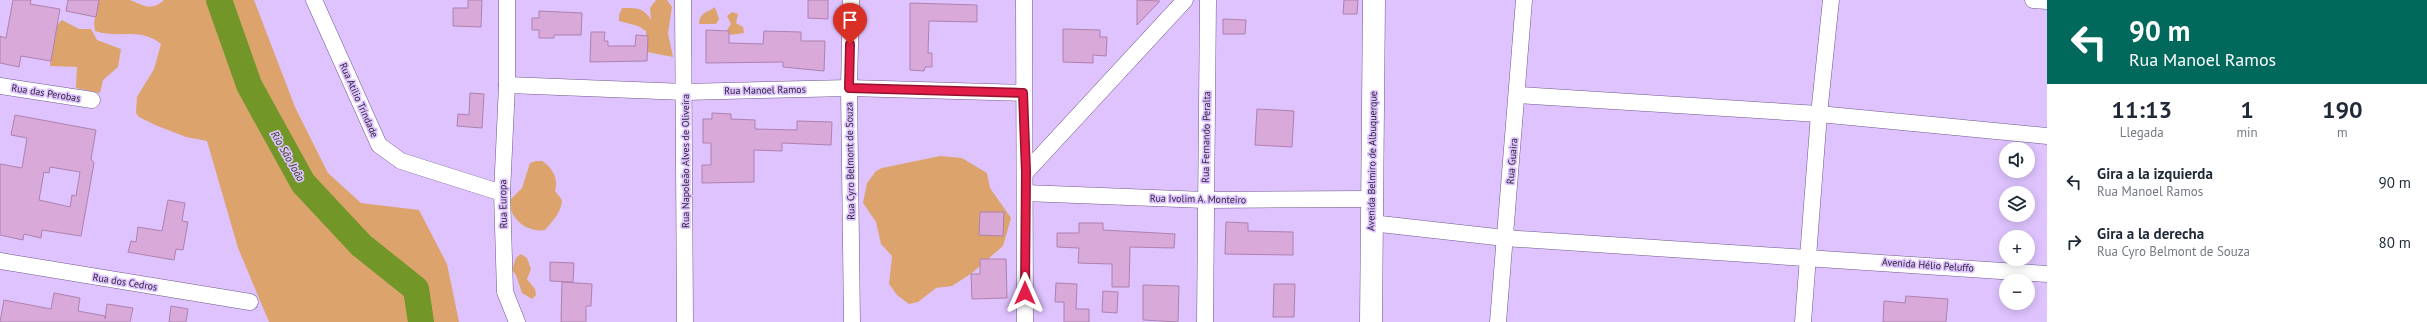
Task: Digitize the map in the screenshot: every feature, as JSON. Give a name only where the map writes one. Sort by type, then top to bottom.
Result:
[{"type":"main road","name":"Avenida Belmiro de Albuquerque","points":[[1371,322],[1374,0]]},
{"type":"street","name":"Rua Atilio Trindade","points":[[314,0],[379,145],[401,161],[502,192]]},
{"type":"street","name":"Rua Europa","points":[[506,0],[507,85],[502,192],[505,292],[517,322]]},
{"type":"street","name":"Rua Napoleão Alves de Oliveira","points":[[683,0],[685,92],[685,322]]},
{"type":"street","name":"Rua Cyro Belmont de Souza","points":[[851,0],[849,88],[852,322]]},
{"type":"street","points":[[1024,0],[1023,93],[1026,172],[1025,322]]},
{"type":"street","points":[[1026,172],[1185,0]]},
{"type":"street","name":"Rua Fernando Peralta","points":[[1205,322],[1208,0]]},
{"type":"street","name":"Rua Guaira","points":[[1498,322],[1518,96],[1524,0]]},
{"type":"street","points":[[1803,322],[1819,114],[1831,0]]},
{"type":"street","points":[[2034,0],[2047,1]]},
{"type":"street","name":"Rua Manoel Ramos","points":[[507,85],[685,92],[849,88],[1023,93]]},
{"type":"street","name":"Rua das Perobas","points":[[0,86],[92,100]]},
{"type":"street","points":[[1518,96],[1819,114],[2047,136]]},
{"type":"street","name":"Rua Ivolim A. Monteiro","points":[[1026,193],[1205,200],[1372,199]]},
{"type":"street","name":"Avenida Hélio Peluffo","points":[[1371,223],[1505,238],[2047,274]]},
{"type":"street","name":"Rua dos Cedros","points":[[0,261],[250,302]]},
{"type":"shaded area","points":[[98,0],[130,0],[151,7],[164,0],[254,0],[295,107],[328,173],[361,203],[419,210],[447,264],[459,322],[269,322],[238,248],[207,141],[186,137],[155,125],[139,117],[136,113],[137,97],[154,69],[161,44],[145,36],[112,34],[95,31],[94,23]]},
{"type":"shaded area","points":[[656,0],[667,0],[672,7],[668,33],[673,57],[647,52],[646,31],[638,26],[619,21],[619,15],[622,8],[635,8],[642,10],[651,20],[650,8]]},
{"type":"shaded area","points":[[715,7],[719,19],[716,24],[699,24],[702,15]]},
{"type":"shaded area","points":[[732,12],[738,14],[736,23],[743,27],[744,33],[730,35],[727,30],[731,24],[727,16]]},
{"type":"shaded area","points":[[62,20],[79,29],[91,29],[97,40],[121,49],[118,67],[103,80],[100,93],[76,88],[77,67],[50,66],[53,35],[58,24]]},
{"type":"shaded area","points":[[940,156],[962,158],[987,173],[990,188],[1011,218],[1003,246],[972,273],[952,286],[936,288],[918,302],[909,304],[897,295],[889,284],[892,256],[881,244],[876,222],[863,203],[867,183],[876,171],[882,168]]},
{"type":"shaded area","points":[[542,161],[552,170],[556,182],[555,191],[562,200],[562,204],[558,212],[545,230],[526,227],[516,219],[510,208],[509,201],[522,188],[530,163]]},
{"type":"shaded area","points":[[521,254],[527,258],[531,269],[527,279],[535,289],[536,295],[532,299],[522,293],[516,275],[512,270],[516,258]]},
{"type":"building","points":[[13,0],[31,0],[30,4],[60,9],[51,61],[21,56],[19,67],[0,63],[0,36],[6,38]]},
{"type":"building","points":[[68,0],[99,0],[96,17],[66,11]]},
{"type":"building","points":[[468,0],[482,0],[481,27],[453,26],[453,8],[468,8]]},
{"type":"building","points":[[808,0],[828,0],[828,19],[808,18]]},
{"type":"building","points":[[1137,0],[1160,1],[1137,25]]},
{"type":"building","points":[[1344,0],[1358,0],[1357,14],[1343,14]]},
{"type":"building","points":[[910,3],[977,5],[977,22],[929,21],[928,53],[932,53],[932,67],[925,67],[924,71],[910,70]]},
{"type":"building","points":[[539,11],[582,13],[581,35],[554,35],[554,38],[539,38],[539,30],[532,30],[532,18],[539,18]]},
{"type":"building","points":[[1223,19],[1246,20],[1245,34],[1223,34]]},
{"type":"building","points":[[1063,29],[1100,30],[1100,37],[1107,37],[1106,56],[1093,55],[1093,63],[1063,62]]},
{"type":"building","points":[[706,30],[729,31],[729,43],[763,44],[764,31],[801,32],[801,41],[825,41],[824,71],[783,67],[783,62],[706,63]]},
{"type":"building","points":[[591,32],[605,32],[604,41],[608,41],[608,46],[635,46],[636,35],[648,36],[647,61],[590,62]]},
{"type":"building","points":[[470,93],[484,94],[482,128],[457,126],[458,114],[469,115]]},
{"type":"building","points":[[1257,109],[1294,111],[1292,147],[1255,145]]},
{"type":"building","points":[[712,113],[731,114],[731,119],[755,120],[755,129],[797,130],[797,121],[832,122],[831,145],[782,143],[782,151],[754,150],[754,182],[702,183],[702,165],[711,165],[711,143],[703,143],[703,119],[712,119]]},
{"type":"building","points":[[15,115],[96,130],[91,159],[94,163],[81,236],[42,230],[41,238],[24,234],[23,240],[0,235],[0,164],[22,168],[27,138],[11,135]],"holes":[[[50,167],[80,172],[76,196],[72,195],[70,207],[39,200],[44,172],[49,173]]]},
{"type":"building","points":[[168,200],[185,203],[182,221],[188,222],[183,250],[176,249],[174,260],[128,252],[131,241],[136,242],[138,227],[162,231]]},
{"type":"building","points":[[980,212],[1004,212],[1003,236],[979,235]]},
{"type":"building","points":[[1226,222],[1248,223],[1248,231],[1293,232],[1293,255],[1225,254]]},
{"type":"building","points":[[1079,223],[1103,223],[1103,230],[1175,234],[1174,248],[1130,247],[1129,287],[1112,287],[1112,264],[1078,263],[1079,248],[1057,247],[1057,233],[1079,233]]},
{"type":"building","points":[[980,259],[1006,259],[1007,298],[972,299],[971,274],[980,274]]},
{"type":"building","points":[[550,262],[574,263],[573,282],[550,281]]},
{"type":"building","points":[[562,282],[592,284],[591,306],[586,306],[586,322],[561,322]]},
{"type":"building","points":[[1056,283],[1077,284],[1076,309],[1089,309],[1089,322],[1064,322],[1064,302],[1055,302]]},
{"type":"building","points":[[1274,284],[1295,284],[1294,317],[1273,317]]},
{"type":"building","points":[[1143,285],[1179,286],[1178,322],[1143,320]]},
{"type":"building","points":[[1103,291],[1118,292],[1117,313],[1102,312]]},
{"type":"building","points":[[54,293],[80,298],[78,311],[105,316],[105,319],[107,304],[133,308],[130,322],[0,322],[4,300],[51,309]]},
{"type":"building","points":[[1906,296],[1948,299],[1946,322],[1883,322],[1884,301],[1905,303]]},
{"type":"building","points":[[171,306],[188,309],[186,322],[169,322]]},
{"type":"waterway","name":"Rio São João","points":[[219,0],[249,85],[303,183],[361,245],[416,289],[421,322]]},
{"type":"route","points":[[850,44],[849,88],[1023,93],[1026,172],[1025,293]]}]
